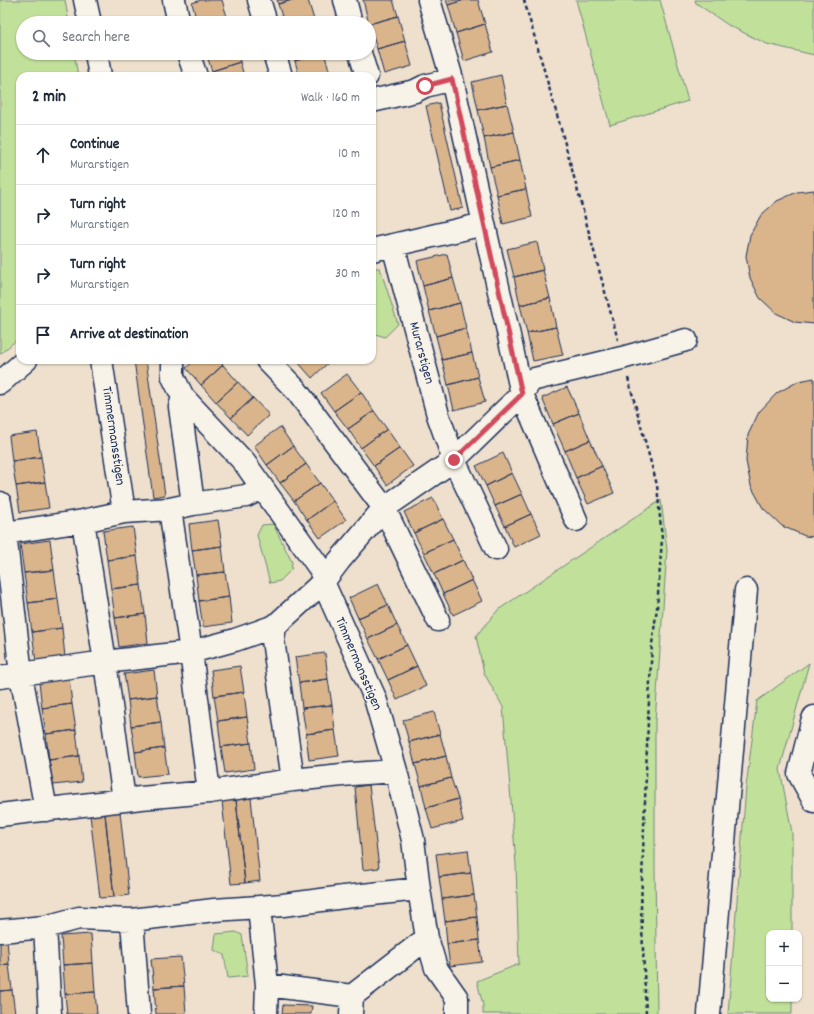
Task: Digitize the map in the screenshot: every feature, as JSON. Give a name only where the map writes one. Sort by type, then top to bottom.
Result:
[{"type":"street","points":[[85,0],[88,16]]},
{"type":"street","points":[[174,0],[177,16]]},
{"type":"street","points":[[259,0],[264,16]]},
{"type":"street","points":[[345,0],[349,16]]},
{"type":"street","points":[[429,0],[452,79],[522,394],[576,520]]},
{"type":"street","points":[[97,60],[99,72]]},
{"type":"street","points":[[190,60],[195,72]]},
{"type":"street","points":[[276,60],[280,72]]},
{"type":"street","points":[[362,60],[366,72]]},
{"type":"street","points":[[376,98],[415,92],[425,86],[452,79]]},
{"type":"street","points":[[376,249],[484,224]]},
{"type":"street","name":"Murarstigen","points":[[393,245],[438,415],[454,460],[496,549]]},
{"type":"street","points":[[0,677],[105,662],[191,652],[235,640],[275,626],[323,582],[384,508],[454,460],[522,394],[531,380],[622,358],[686,340]]},
{"type":"street","points":[[0,383],[21,364]]},
{"type":"street","name":"Timmermansstigen","points":[[102,364],[124,512]]},
{"type":"street","name":"Timmermansstigen","points":[[173,364],[173,377],[183,397],[244,462],[321,570],[323,582],[375,698],[396,771],[413,840],[427,938],[436,968],[456,998],[457,1014]]},
{"type":"street","points":[[271,364],[296,390],[384,508],[438,620]]},
{"type":"street","points":[[183,397],[180,407],[193,504]]},
{"type":"street","points":[[4,533],[83,521],[124,512],[170,509],[246,496],[262,488]]},
{"type":"street","points":[[0,503],[21,674],[46,810]]},
{"type":"street","points":[[170,509],[191,652],[209,792]]},
{"type":"street","points":[[83,521],[105,662],[124,800]]},
{"type":"street","points":[[709,1014],[746,590]]},
{"type":"street","points":[[275,626],[273,640],[293,780]]},
{"type":"street","points":[[814,717],[799,774],[814,801]]},
{"type":"street","points":[[0,815],[141,798],[209,792],[293,780],[396,771]]},
{"type":"street","points":[[0,931],[45,927],[79,918],[132,920],[419,889]]},
{"type":"street","points":[[259,907],[267,986],[266,1014]]},
{"type":"street","points":[[132,920],[139,1014]]},
{"type":"street","points":[[45,927],[50,1014]]},
{"type":"street","points":[[267,986],[352,1005],[427,938]]},
{"type":"path","points":[[524,0],[561,129],[657,485],[662,539],[657,608],[652,644],[640,907],[646,1014]]},
{"type":"green space","points":[[0,0],[65,0],[68,16],[16,16],[16,60],[75,60],[77,72],[16,72],[16,340],[0,354]]},
{"type":"green space","points":[[576,0],[660,0],[688,101],[610,125]]},
{"type":"green space","points":[[695,0],[814,0],[814,55],[767,44],[728,25],[696,3]]},
{"type":"green space","points":[[376,268],[380,268],[398,324],[385,337],[376,334]]},
{"type":"green space","points":[[661,500],[667,550],[655,722],[657,1014],[483,1014],[483,1005],[477,981],[519,964],[516,864],[503,707],[484,673],[476,636],[498,610]]},
{"type":"green space","points":[[273,524],[292,562],[291,570],[280,581],[270,583],[257,535],[262,525]]},
{"type":"green space","points":[[809,663],[780,769],[792,833],[792,930],[766,930],[766,1002],[792,1002],[792,1014],[728,1014],[746,787],[757,701]]},
{"type":"green space","points":[[236,932],[242,935],[248,976],[228,978],[224,955],[214,950],[216,934]]},
{"type":"building","points":[[201,0],[222,0],[227,16],[195,16],[192,3]]},
{"type":"building","points":[[277,0],[292,0],[278,4]]},
{"type":"building","points":[[292,0],[308,0],[313,16],[282,16],[278,4]]},
{"type":"building","points":[[363,0],[393,0],[398,16],[376,22],[376,16],[367,16]]},
{"type":"building","points":[[446,0],[464,0],[448,5]]},
{"type":"building","points":[[464,0],[478,0],[485,24],[456,33],[448,5]]},
{"type":"building","points":[[398,16],[405,41],[377,49],[376,22]]},
{"type":"building","points":[[485,24],[493,52],[464,61],[456,33]]},
{"type":"building","points":[[405,41],[412,66],[384,74],[377,49]]},
{"type":"building","points":[[208,60],[240,60],[240,62],[212,71]]},
{"type":"building","points":[[326,60],[330,72],[298,72],[295,61]]},
{"type":"building","points":[[240,62],[243,72],[212,72]]},
{"type":"building","points":[[501,75],[507,104],[478,110],[472,82]]},
{"type":"building","points":[[439,103],[463,208],[450,211],[426,106]]},
{"type":"building","points":[[507,104],[514,132],[484,138],[478,110]]},
{"type":"building","points":[[514,132],[520,160],[490,167],[484,138]]},
{"type":"building","points":[[520,160],[526,189],[497,195],[490,167]]},
{"type":"building","points":[[526,189],[532,217],[503,224],[497,195]]},
{"type":"building","points":[[814,190],[814,324],[795,322],[776,313],[760,298],[750,278],[746,256],[750,235],[761,215],[777,201],[797,192]]},
{"type":"building","points":[[537,242],[543,270],[514,277],[507,249]]},
{"type":"building","points":[[447,254],[453,278],[423,286],[417,261]]},
{"type":"building","points":[[543,270],[550,298],[520,305],[514,277]]},
{"type":"building","points":[[453,278],[460,303],[429,311],[423,286]]},
{"type":"building","points":[[550,298],[556,327],[527,333],[520,305]]},
{"type":"building","points":[[460,303],[466,328],[436,336],[429,311]]},
{"type":"building","points":[[556,327],[563,355],[533,361],[527,333]]},
{"type":"building","points":[[466,328],[472,353],[442,360],[436,336]]},
{"type":"building","points":[[472,353],[478,377],[448,385],[442,360]]},
{"type":"building","points":[[135,364],[147,364],[165,495],[153,497]]},
{"type":"building","points":[[190,364],[223,365],[201,385],[186,368]]},
{"type":"building","points":[[300,364],[327,364],[312,378]]},
{"type":"building","points":[[223,365],[238,382],[216,402],[201,385]]},
{"type":"building","points":[[347,374],[361,392],[334,411],[321,393]]},
{"type":"building","points":[[478,377],[485,402],[454,410],[448,385]]},
{"type":"building","points":[[814,378],[814,537],[805,536],[782,526],[763,508],[751,486],[746,461],[748,435],[759,412],[777,393],[799,381]]},
{"type":"building","points":[[238,382],[253,398],[231,418],[216,402]]},
{"type":"building","points":[[567,387],[579,413],[553,424],[542,398]]},
{"type":"building","points":[[361,392],[374,411],[348,429],[334,411]]},
{"type":"building","points":[[253,398],[269,415],[247,435],[231,418]]},
{"type":"building","points":[[374,411],[387,429],[361,448],[348,429]]},
{"type":"building","points":[[579,413],[590,440],[565,451],[553,424]]},
{"type":"building","points":[[280,427],[293,446],[267,465],[254,446]]},
{"type":"building","points":[[387,429],[400,448],[374,466],[361,448]]},
{"type":"building","points":[[37,432],[41,457],[12,461],[9,436]]},
{"type":"building","points":[[590,440],[602,466],[576,478],[565,451]]},
{"type":"building","points":[[293,446],[306,464],[280,483],[267,465]]},
{"type":"building","points":[[400,448],[413,466],[387,485],[374,466]]},
{"type":"building","points":[[503,453],[512,473],[486,486],[476,466]]},
{"type":"building","points":[[41,457],[45,482],[16,486],[12,461]]},
{"type":"building","points":[[306,464],[320,483],[294,501],[280,483]]},
{"type":"building","points":[[602,466],[614,493],[588,504],[576,478]]},
{"type":"building","points":[[512,473],[522,494],[495,506],[486,486]]},
{"type":"building","points":[[45,482],[49,508],[20,512],[16,486]]},
{"type":"building","points":[[320,483],[333,501],[307,520],[294,501]]},
{"type":"building","points":[[522,494],[531,514],[505,526],[495,506]]},
{"type":"building","points":[[433,498],[443,519],[414,533],[404,512]]},
{"type":"building","points":[[333,501],[346,520],[320,538],[307,520]]},
{"type":"building","points":[[531,514],[541,534],[514,547],[505,526]]},
{"type":"building","points":[[443,519],[453,539],[424,553],[414,533]]},
{"type":"building","points":[[218,520],[222,546],[192,550],[189,524]]},
{"type":"building","points":[[133,527],[137,556],[107,560],[103,531]]},
{"type":"building","points":[[453,539],[463,560],[434,574],[424,553]]},
{"type":"building","points":[[50,540],[54,570],[24,573],[20,544]]},
{"type":"building","points":[[222,546],[225,572],[196,575],[192,550]]},
{"type":"building","points":[[137,556],[141,585],[111,589],[107,560]]},
{"type":"building","points":[[463,560],[472,580],[443,594],[434,574]]},
{"type":"building","points":[[54,570],[58,599],[28,603],[24,573]]},
{"type":"building","points":[[225,572],[229,597],[199,601],[196,575]]},
{"type":"building","points":[[472,580],[482,601],[453,615],[443,594]]},
{"type":"building","points":[[378,584],[388,605],[358,618],[349,598]]},
{"type":"building","points":[[141,585],[145,614],[115,618],[111,589]]},
{"type":"building","points":[[229,597],[232,623],[203,627],[199,601]]},
{"type":"building","points":[[58,599],[62,628],[32,632],[28,603]]},
{"type":"building","points":[[388,605],[397,625],[368,639],[358,618]]},
{"type":"building","points":[[145,614],[148,643],[119,647],[115,618]]},
{"type":"building","points":[[397,625],[407,645],[378,659],[368,639]]},
{"type":"building","points":[[62,628],[65,657],[36,661],[32,632]]},
{"type":"building","points":[[407,645],[417,666],[388,680],[378,659]]},
{"type":"building","points":[[325,653],[328,679],[299,683],[295,657]]},
{"type":"building","points":[[240,666],[244,692],[214,696],[211,670]]},
{"type":"building","points":[[417,666],[426,686],[397,700],[388,680]]},
{"type":"building","points":[[154,670],[157,696],[128,700],[124,674]]},
{"type":"building","points":[[69,678],[72,704],[42,708],[39,682]]},
{"type":"building","points":[[328,679],[332,705],[302,708],[299,683]]},
{"type":"building","points":[[244,692],[247,717],[218,721],[214,696]]},
{"type":"building","points":[[157,696],[161,722],[131,726],[128,700]]},
{"type":"building","points":[[72,704],[76,730],[46,734],[42,708]]},
{"type":"building","points":[[332,705],[335,730],[306,734],[302,708]]},
{"type":"building","points":[[434,712],[440,734],[409,742],[403,720]]},
{"type":"building","points":[[247,717],[251,743],[221,747],[218,721]]},
{"type":"building","points":[[161,722],[164,748],[135,752],[131,726]]},
{"type":"building","points":[[76,730],[79,756],[49,760],[46,734]]},
{"type":"building","points":[[335,730],[339,756],[309,760],[306,734]]},
{"type":"building","points":[[440,734],[446,756],[415,764],[409,742]]},
{"type":"building","points":[[251,743],[254,769],[225,773],[221,747]]},
{"type":"building","points":[[164,748],[168,774],[138,777],[135,752]]},
{"type":"building","points":[[79,756],[82,782],[53,785],[49,760]]},
{"type":"building","points":[[446,756],[451,778],[421,786],[415,764]]},
{"type":"building","points":[[451,778],[458,799],[426,808],[421,786]]},
{"type":"building","points":[[369,785],[379,868],[363,870],[355,787]]},
{"type":"building","points":[[251,798],[260,881],[245,883],[236,800]]},
{"type":"building","points":[[458,799],[463,821],[432,829],[426,808]]},
{"type":"building","points":[[236,800],[245,883],[231,884],[222,801]]},
{"type":"building","points":[[120,812],[129,895],[114,897],[105,814]]},
{"type":"building","points":[[105,814],[114,897],[100,898],[90,815]]},
{"type":"building","points":[[468,850],[471,873],[439,877],[436,854]]},
{"type":"building","points":[[471,873],[474,895],[442,899],[439,877]]},
{"type":"building","points":[[474,895],[477,917],[445,921],[442,899]]},
{"type":"building","points":[[477,917],[479,940],[447,944],[445,921]]},
{"type":"building","points":[[91,934],[93,963],[63,965],[61,936]]},
{"type":"building","points":[[0,939],[7,939],[9,964],[0,965]]},
{"type":"building","points":[[479,940],[482,962],[450,966],[447,944]]},
{"type":"building","points":[[181,957],[184,986],[154,988],[151,959]]},
{"type":"building","points":[[93,963],[95,992],[65,994],[63,965]]},
{"type":"building","points":[[9,964],[12,990],[0,991],[0,965]]},
{"type":"building","points":[[184,986],[186,1014],[156,1014],[154,988]]},
{"type":"building","points":[[12,990],[15,1014],[0,1014],[0,991]]},
{"type":"building","points":[[95,992],[97,1014],[67,1014],[65,994]]},
{"type":"building","points":[[283,1005],[312,1006],[311,1014],[282,1014]]},
{"type":"route","points":[[425,86],[452,79],[522,394],[454,460]]}]
